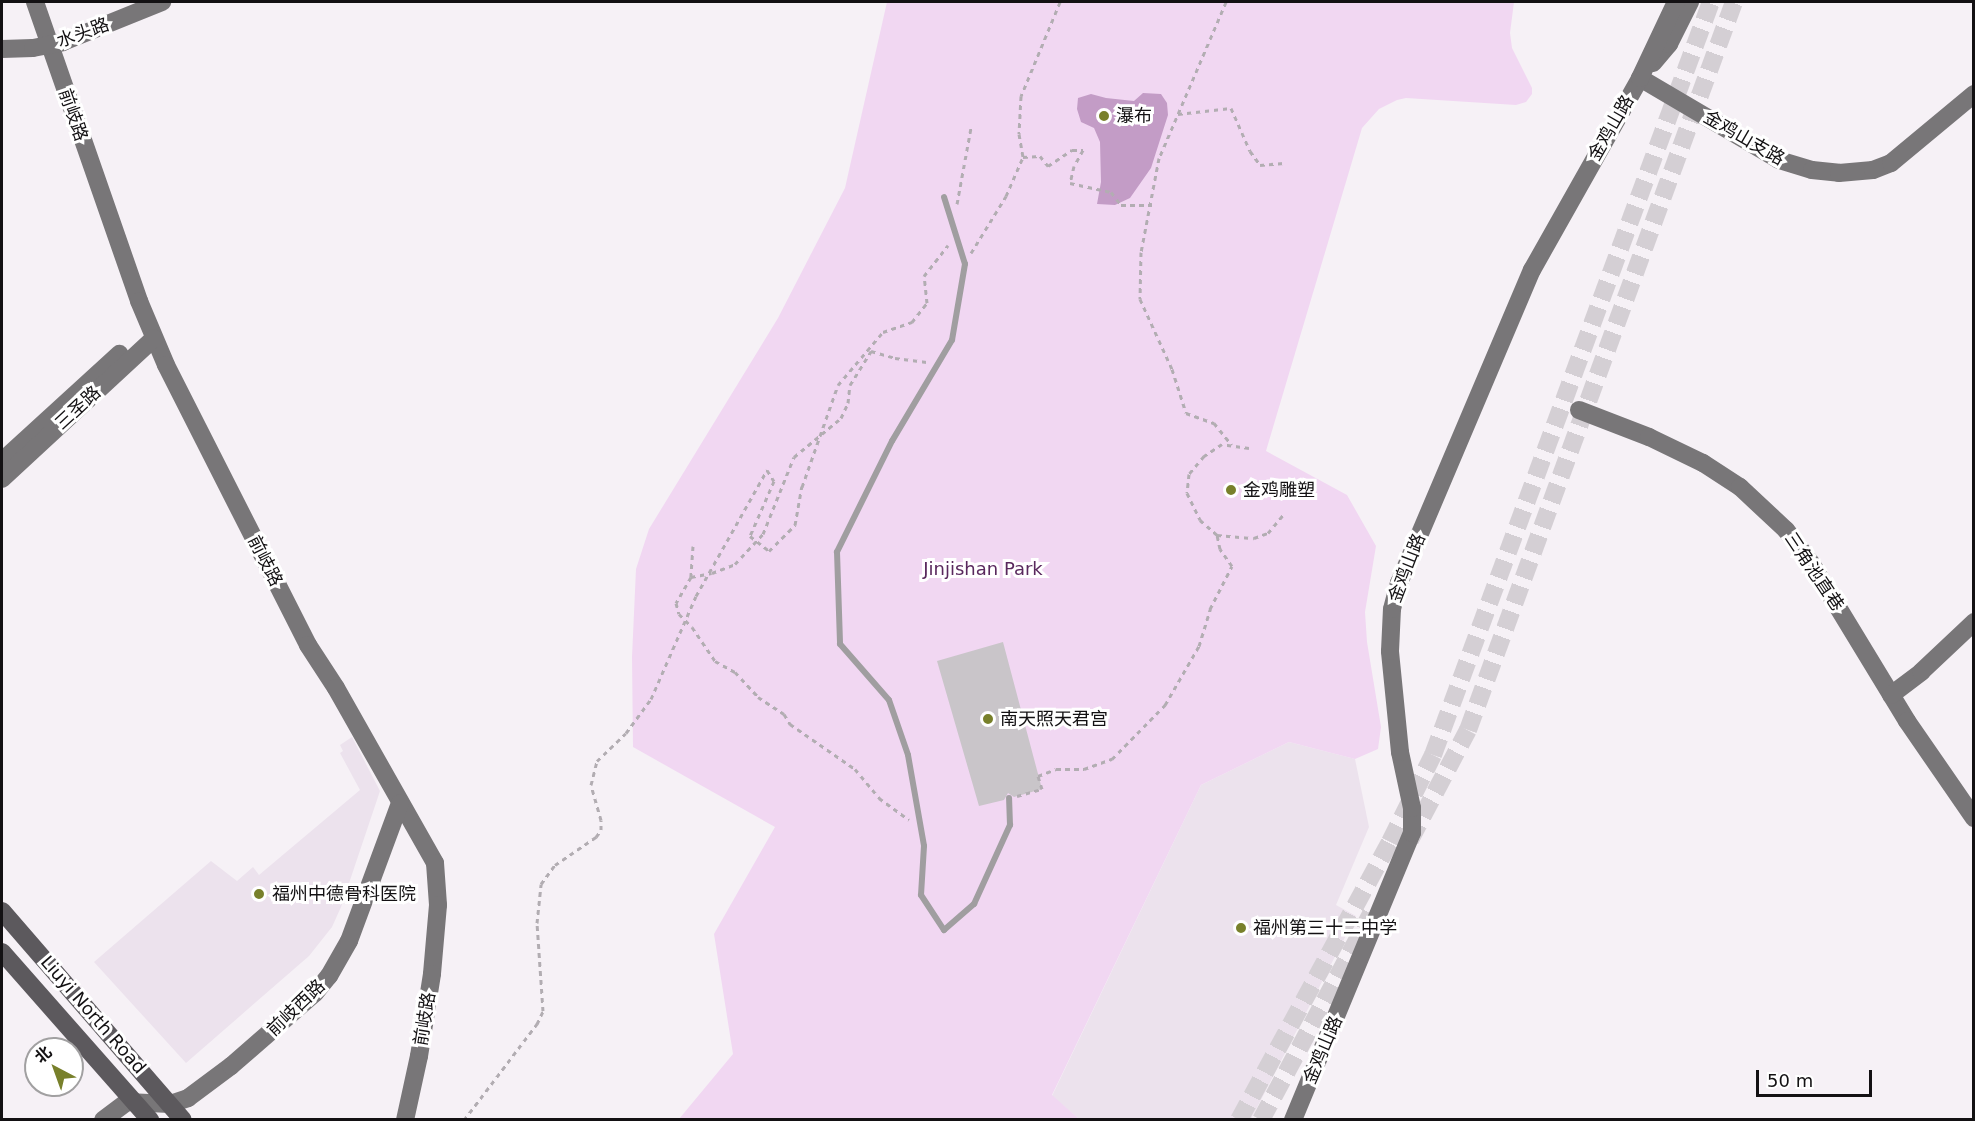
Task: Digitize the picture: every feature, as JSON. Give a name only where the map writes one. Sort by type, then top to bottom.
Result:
[{"type":"main road","name":"Liuyi North Road","points":[[2,911],[183,1119]]},
{"type":"main road","name":"Liuyi North Road","points":[[2,952],[136,1100],[150,1119]]},
{"type":"street","name":"前岐路","points":[[35,2],[152,332],[308,645],[336,688],[400,803],[421,834],[435,863],[438,889],[435,940],[426,1015],[405,1119]]},
{"type":"street","name":"水头路","points":[[2,49],[49,46],[80,36],[162,2]]},
{"type":"street","points":[[1640,78],[1676,2]]},
{"type":"street","points":[[1640,78],[1669,44],[1689,2]]},
{"type":"street","name":"金鸡山支路","points":[[1640,78],[1779,160],[1812,170],[1839,173],[1873,170],[1891,163],[1974,94]]},
{"type":"street","name":"金鸡山路","points":[[1293,1119],[1408,849],[1412,833],[1412,808],[1400,752],[1390,651],[1392,609],[1399,584],[1532,270],[1640,78]]},
{"type":"street","name":"三圣路","points":[[2,461],[152,332]]},
{"type":"street","name":"三圣路","points":[[2,479],[152,332]]},
{"type":"street","name":"三角池直巷","points":[[1580,410],[1684,452],[1722,474],[1759,502],[1786,530],[1811,563],[1892,695],[1974,818]]},
{"type":"street","points":[[1892,695],[1974,622]]},
{"type":"street","name":"前岐西路","points":[[136,1100],[170,1104],[189,1098],[211,1083],[295,1012],[329,976],[349,941],[400,803]]},
{"type":"street","points":[[103,1119],[121,1105],[136,1100]]},
{"type":"lane","points":[[944,197],[965,264],[952,340],[892,441],[837,552],[840,644],[889,700],[908,755],[922,831],[924,846],[921,895],[944,930],[974,904],[1010,825],[1010,798]]},
{"type":"path","points":[[965,264],[1006,196],[1023,157],[1019,134],[1022,96],[1060,2]]},
{"type":"path","points":[[1226,2],[1209,35],[1159,158],[1152,205],[1141,252],[1140,299],[1172,369],[1186,413],[1214,423],[1232,445]]},
{"type":"path","points":[[1178,114],[1231,108],[1250,151],[1260,165],[1284,163]]},
{"type":"path","points":[[955,212],[971,128]]},
{"type":"path","points":[[1023,157],[1041,156],[1048,166],[1072,150],[1083,150],[1074,166],[1070,183],[1111,192],[1121,205],[1152,205]]},
{"type":"path","points":[[464,1119],[537,1024],[543,1011],[537,923],[541,884],[555,865],[596,837],[601,830],[601,820],[591,792],[597,761],[626,733],[651,699],[696,596],[768,471],[774,482],[750,536],[769,550],[795,525],[802,488],[838,385],[883,332],[912,322],[927,303],[924,276],[947,246],[950,235]]},
{"type":"path","points":[[691,577],[712,573],[735,564],[763,534],[794,457],[841,418],[848,403],[850,385],[871,351],[895,358],[939,362]]},
{"type":"path","points":[[1249,448],[1222,444],[1204,456],[1189,474],[1187,493],[1200,520],[1218,535],[1229,538],[1261,536],[1268,533],[1285,513]]},
{"type":"path","points":[[1010,798],[1042,789],[1038,776],[1056,769],[1084,769],[1112,759],[1165,705],[1199,646],[1210,609],[1232,566],[1221,549],[1218,535]]},
{"type":"path","points":[[693,546],[691,577],[676,603],[679,614],[692,627],[715,661],[735,672],[758,697],[784,714],[790,724],[855,769],[879,798],[922,831]]},
{"type":"shaded area","points":[[1143,93],[1161,94],[1167,103],[1168,115],[1151,168],[1130,198],[1115,205],[1097,204],[1101,182],[1100,142],[1094,128],[1081,122],[1077,109],[1078,98],[1091,94],[1134,101]]},
{"type":"shaded area","name":"福州中德骨科医院","points":[[352,737],[380,791],[341,907],[332,927],[309,956],[186,1063],[94,962],[211,861],[237,881],[253,867],[259,875],[360,790],[340,753],[343,751],[340,745]]},
{"type":"shaded area","name":"福州第三十二中学","points":[[1289,742],[1355,759],[1369,827],[1336,905],[1356,916],[1251,1119],[1079,1119],[1052,1096],[1201,785]]},
{"type":"green space","name":"Jinjishan Park","points":[[887,2],[1514,2],[1510,33],[1512,48],[1532,88],[1532,94],[1526,102],[1516,105],[1406,98],[1379,109],[1362,128],[1266,451],[1347,495],[1376,546],[1365,612],[1367,642],[1381,727],[1378,749],[1355,759],[1289,742],[1201,785],[1052,1095],[1079,1119],[679,1119],[733,1054],[714,934],[775,827],[633,747],[632,657],[636,569],[649,529],[778,318],[845,188]]},
{"type":"building","name":"南天照天君宫","points":[[1003,642],[1042,789],[1014,797],[1008,793],[1004,800],[979,806],[937,661]]},
{"type":"tunnel","points":[[1239,1120],[1390,842],[1433,755],[1711,2]]},
{"type":"tunnel","points":[[1410,840],[1468,730],[1734,2]]},
{"type":"tunnel","points":[[1261,1120],[1372,912]]},
{"type":"place","name":"瀑布","points":[[1104,116]]},
{"type":"place","name":"金鸡雕塑","points":[[1231,490]]},
{"type":"place","name":"南天照天君宫","points":[[988,719]]},
{"type":"place","name":"福州中德骨科医院","points":[[259,894]]},
{"type":"place","name":"福州第三十二中学","points":[[1241,928]]}]
